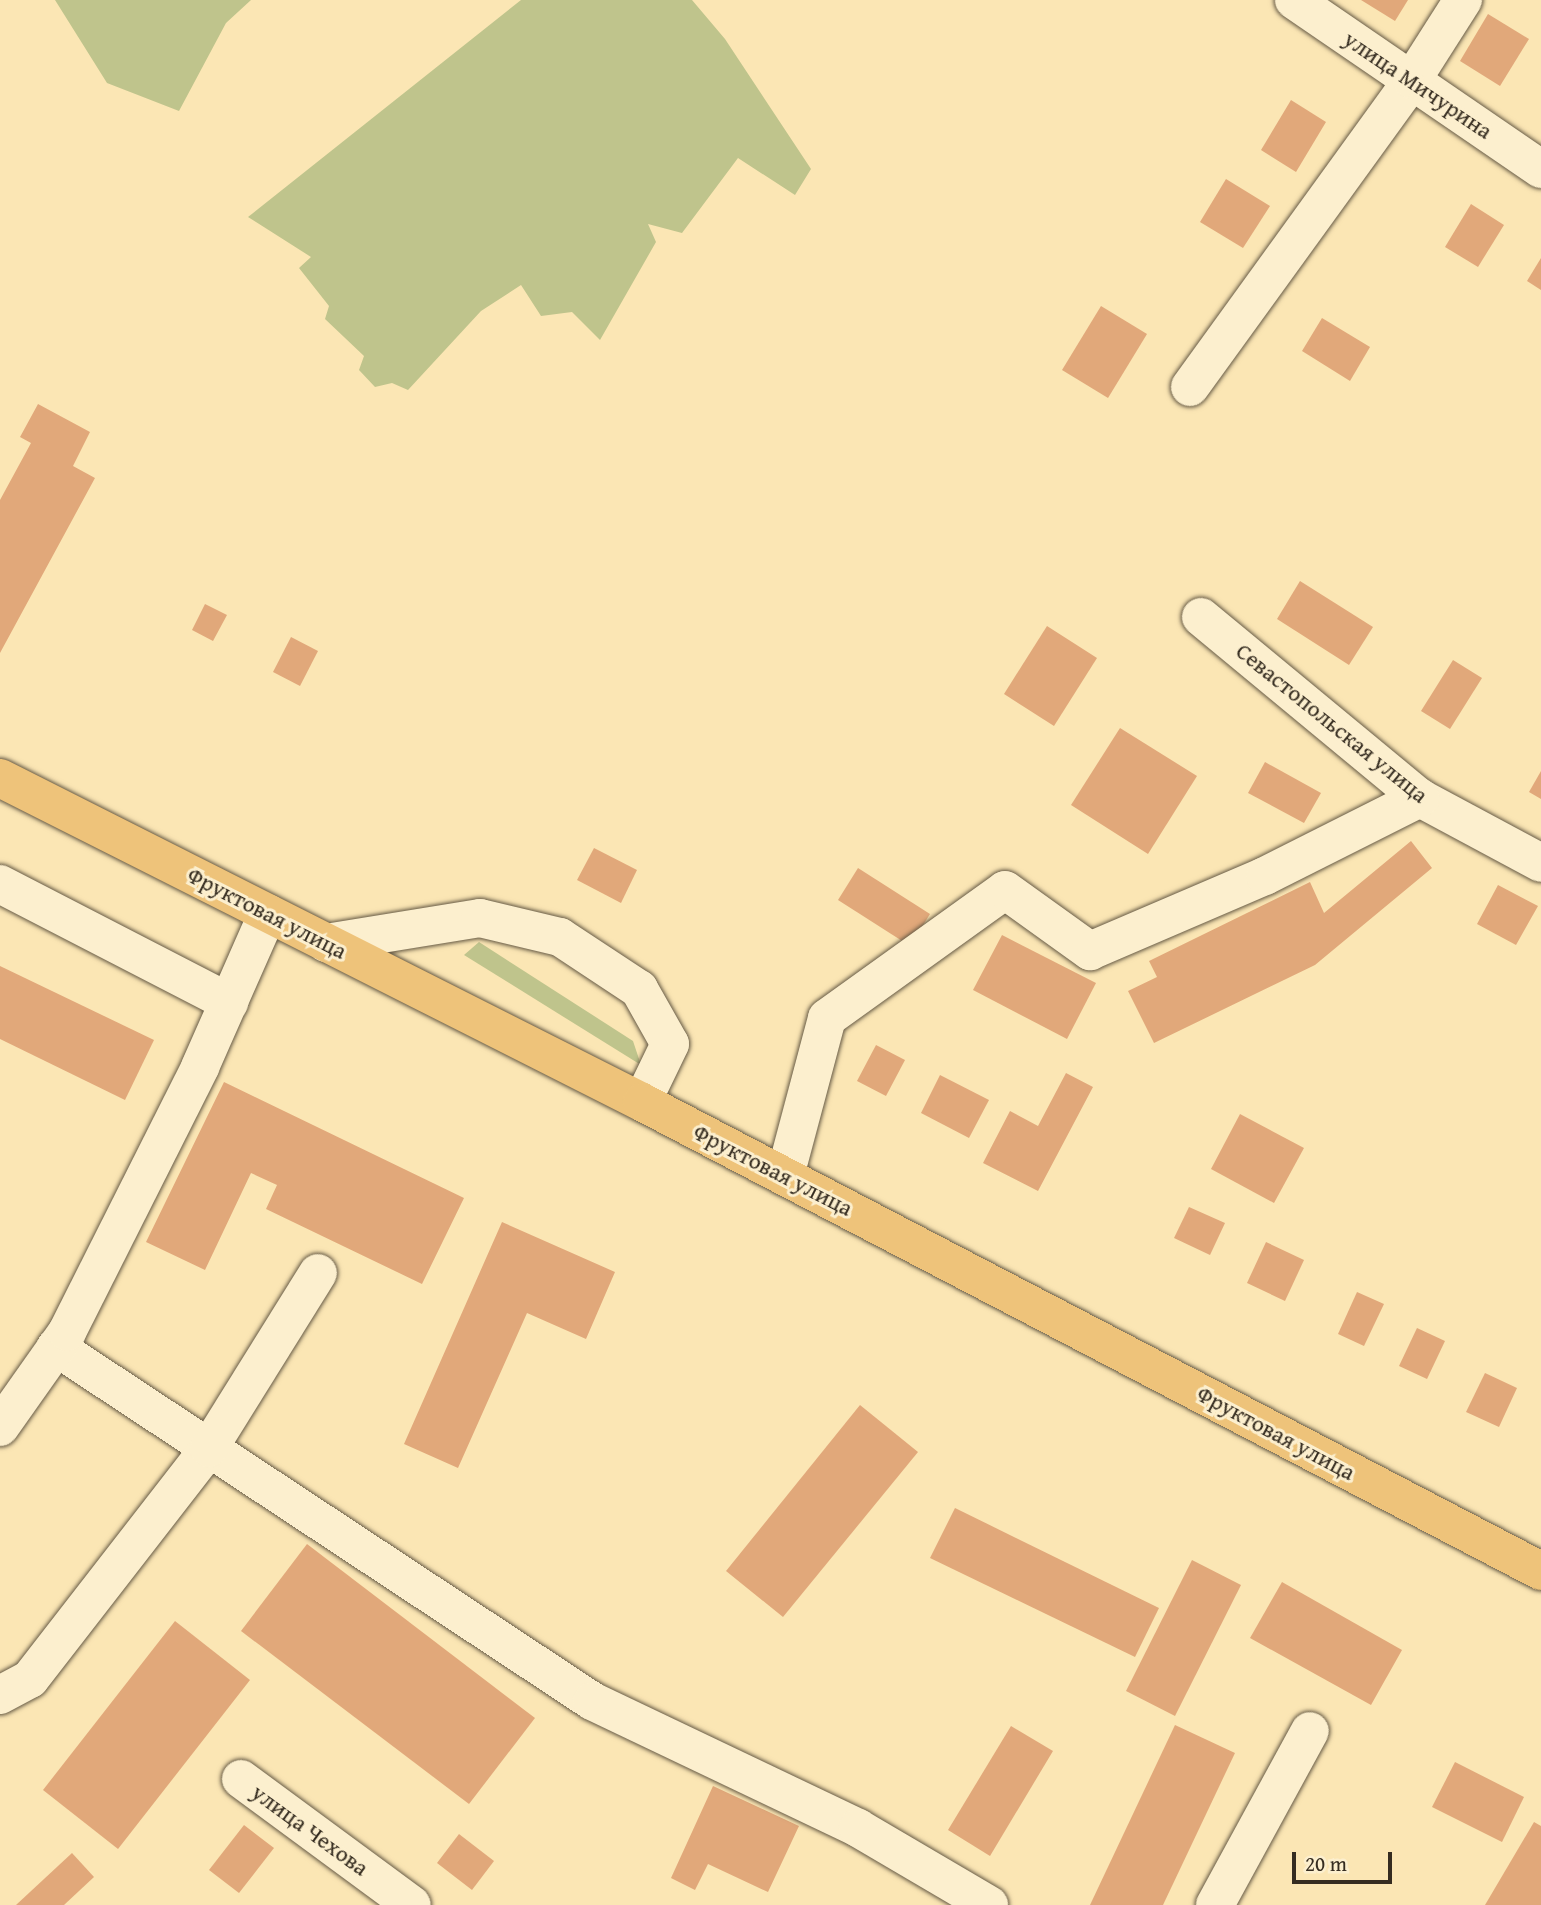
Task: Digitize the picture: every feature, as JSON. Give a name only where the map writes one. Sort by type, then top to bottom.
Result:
[{"type":"main road","name":"Фруктовая улица","points":[[0,778],[642,1102],[1541,1571]]},
{"type":"street","name":"улица Мичурина","points":[[1294,0],[1541,169]]},
{"type":"street","points":[[1190,387],[1412,80],[1463,0]]},
{"type":"street","name":"Севастопольская улица","points":[[1201,617],[1420,798],[1541,863]]},
{"type":"street","points":[[785,1176],[827,1018],[1005,890],[1090,951],[1265,876],[1420,798]]},
{"type":"street","points":[[0,884],[229,1002]]},
{"type":"street","points":[[0,1427],[56,1347],[200,1068],[268,914]]},
{"type":"street","points":[[327,943],[480,918],[560,937],[639,989],[670,1044],[642,1102]]},
{"type":"street","points":[[0,1695],[30,1679],[209,1448],[318,1273]]},
{"type":"street","points":[[56,1347],[592,1701],[858,1828],[989,1905]]},
{"type":"street","points":[[1215,1905],[1310,1731]]},
{"type":"street","name":"улица Чехова","points":[[241,1779],[412,1905]]},
{"type":"green space","points":[[55,0],[251,0],[226,23],[179,111],[107,83]]},
{"type":"green space","points":[[521,0],[692,0],[725,39],[811,169],[795,195],[738,158],[682,233],[648,224],[656,242],[600,340],[572,312],[541,316],[521,285],[481,311],[408,390],[392,383],[375,387],[359,370],[364,356],[325,319],[329,306],[299,268],[311,257],[248,217]]},
{"type":"green space","points":[[479,942],[633,1041],[641,1065],[464,955]]},
{"type":"building","points":[[1361,0],[1408,0],[1395,21]]},
{"type":"building","points":[[1488,14],[1529,39],[1500,86],[1460,61]]},
{"type":"building","points":[[1291,100],[1326,122],[1296,172],[1261,150]]},
{"type":"building","points":[[1226,179],[1270,206],[1243,248],[1200,222]]},
{"type":"building","points":[[1471,204],[1504,225],[1478,267],[1445,247]]},
{"type":"building","points":[[1541,258],[1541,290],[1527,281]]},
{"type":"building","points":[[1101,306],[1147,334],[1108,398],[1062,370]]},
{"type":"building","points":[[1322,318],[1370,347],[1350,381],[1302,351]]},
{"type":"building","points":[[38,404],[90,432],[73,466],[95,478],[0,653],[0,500],[31,443],[20,437]]},
{"type":"building","points":[[1300,581],[1373,627],[1349,665],[1277,619]]},
{"type":"building","points":[[205,604],[227,615],[213,641],[192,630]]},
{"type":"building","points":[[1047,626],[1097,658],[1054,726],[1004,694]]},
{"type":"building","points":[[291,637],[318,651],[300,686],[273,672]]},
{"type":"building","points":[[1453,660],[1482,678],[1450,729],[1421,711]]},
{"type":"building","points":[[1120,728],[1197,776],[1148,854],[1071,805]]},
{"type":"building","points":[[1265,762],[1321,793],[1304,823],[1248,793]]},
{"type":"building","points":[[1541,771],[1541,799],[1529,792]]},
{"type":"building","points":[[1411,841],[1432,868],[1315,965],[1154,1043],[1128,991],[1157,977],[1149,961],[1310,882],[1324,913]]},
{"type":"building","points":[[594,848],[637,870],[621,903],[577,880]]},
{"type":"building","points":[[858,868],[930,914],[910,946],[838,900]]},
{"type":"building","points":[[1498,885],[1538,906],[1516,945],[1477,924]]},
{"type":"building","points":[[1002,935],[1096,983],[1067,1039],[973,990]]},
{"type":"building","points":[[0,966],[154,1040],[125,1100],[0,1039]]},
{"type":"building","points":[[876,1045],[905,1060],[886,1096],[857,1081]]},
{"type":"building","points":[[1066,1073],[1093,1087],[1038,1191],[983,1163],[1010,1111],[1038,1126]]},
{"type":"building","points":[[940,1075],[989,1100],[969,1138],[921,1113]]},
{"type":"building","points":[[224,1082],[464,1198],[422,1284],[266,1209],[277,1185],[251,1173],[205,1270],[146,1242]]},
{"type":"building","points":[[1240,1114],[1304,1148],[1274,1203],[1211,1169]]},
{"type":"building","points":[[1189,1207],[1225,1223],[1210,1255],[1174,1238]]},
{"type":"building","points":[[502,1222],[615,1272],[586,1339],[527,1313],[458,1468],[404,1444]]},
{"type":"building","points":[[1266,1242],[1304,1260],[1285,1301],[1247,1283]]},
{"type":"building","points":[[1357,1292],[1384,1304],[1364,1346],[1338,1334]]},
{"type":"building","points":[[1417,1328],[1445,1341],[1427,1379],[1399,1366]]},
{"type":"building","points":[[1485,1373],[1517,1388],[1499,1427],[1466,1412]]},
{"type":"building","points":[[860,1405],[918,1452],[783,1617],[726,1571]]},
{"type":"building","points":[[955,1508],[1159,1608],[1135,1657],[930,1558]]},
{"type":"building","points":[[307,1544],[535,1718],[469,1804],[241,1631]]},
{"type":"building","points":[[1192,1560],[1241,1585],[1175,1716],[1126,1691]]},
{"type":"building","points":[[1282,1582],[1402,1650],[1371,1705],[1250,1638]]},
{"type":"building","points":[[175,1621],[250,1680],[118,1849],[43,1790]]},
{"type":"building","points":[[1175,1725],[1235,1753],[1163,1905],[1090,1905]]},
{"type":"building","points":[[1011,1726],[1053,1751],[990,1856],[948,1830]]},
{"type":"building","points":[[1455,1762],[1524,1797],[1502,1842],[1432,1807]]},
{"type":"building","points":[[713,1786],[799,1826],[768,1892],[708,1864],[695,1890],[671,1878]]},
{"type":"building","points":[[1534,1822],[1541,1826],[1541,1905],[1485,1905]]},
{"type":"building","points":[[244,1825],[274,1848],[239,1893],[209,1870]]},
{"type":"building","points":[[459,1834],[494,1861],[472,1890],[437,1863]]},
{"type":"building","points":[[72,1853],[94,1877],[64,1905],[16,1905]]}]
